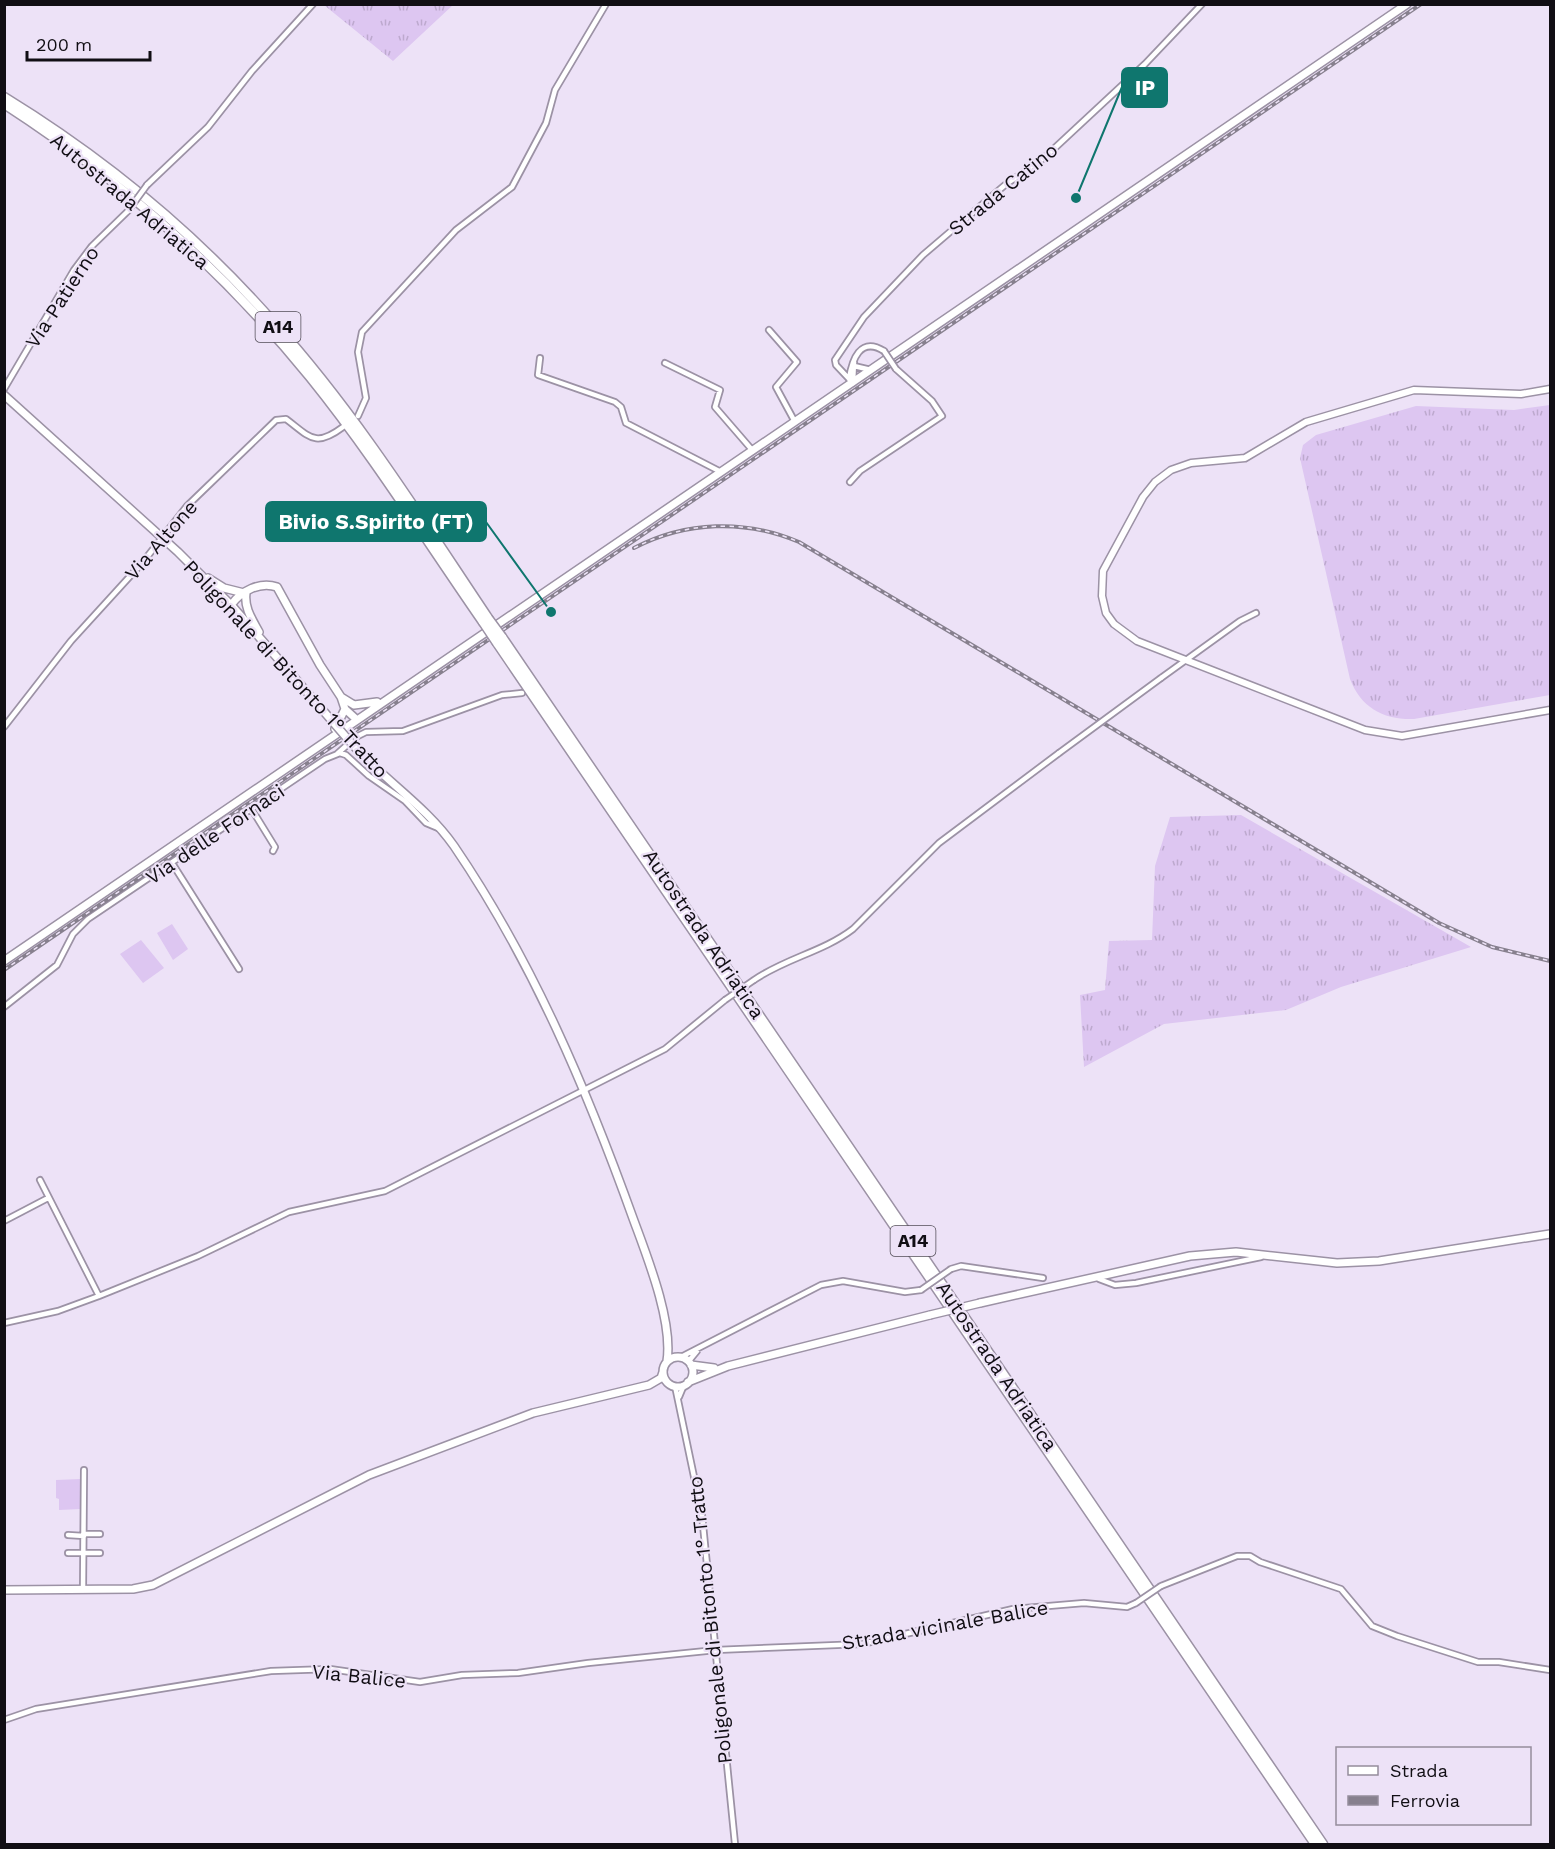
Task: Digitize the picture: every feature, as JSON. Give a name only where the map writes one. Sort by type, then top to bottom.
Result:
[{"type":"highway","name":"Autostrada Adriatica","points":[[4,97],[79,146],[151,203],[210,255],[261,308],[357,425],[485,620]]},
{"type":"highway","name":"Autostrada Adriatica","points":[[4,104],[45,130],[115,183],[181,239],[248,305],[339,415],[499,640],[1323,1845]]},
{"type":"highway","name":"Autostrada Adriatica","points":[[499,640],[1315,1845]]},
{"type":"main road","points":[[4,961],[753,451],[851,381],[871,370],[1407,4]]},
{"type":"main road","name":"Poligonale di Bitonto 1° Tratto","points":[[4,395],[196,570],[268,646],[352,744],[440,828],[511,941],[564,1044],[584,1090],[654,1277],[668,1343]]},
{"type":"main road","points":[[196,570],[224,588],[238,594],[246,593]]},
{"type":"main road","points":[[231,605],[236,598],[260,585],[268,584],[277,587],[320,665],[356,720]]},
{"type":"main road","points":[[246,593],[245,602],[249,615],[268,646]]},
{"type":"main road","points":[[347,706],[386,699]]},
{"type":"main road","points":[[330,737],[347,706]]},
{"type":"main road","points":[[648,1385],[686,1384],[728,1366],[980,1303],[1099,1279],[1190,1256],[1217,1253],[1337,1263],[1379,1261],[1551,1234]]},
{"type":"main road","points":[[668,1343],[679,1357],[701,1368],[728,1366]]},
{"type":"main road","points":[[4,1590],[133,1589],[153,1585],[369,1475],[539,1411],[648,1385],[662,1378],[668,1361],[668,1343]]},
{"type":"main road","points":[[668,1361],[679,1357]]},
{"type":"main road","points":[[686,1384],[692,1374],[690,1363]]},
{"type":"main road","points":[[663,1372],[666,1380],[674,1386]]},
{"type":"street","name":"Via Patierno","points":[[4,389],[74,270],[92,246],[128,211],[147,185],[208,127],[252,71],[313,4]]},
{"type":"street","points":[[358,416],[366,398],[358,352],[362,332],[456,230],[512,187],[546,123],[555,90],[606,4]]},
{"type":"street","name":"Strada Catino","points":[[842,372],[835,360],[864,317],[923,255],[1005,185],[1044,158],[1145,64],[1202,4]]},
{"type":"street","points":[[770,330],[797,362],[776,387],[795,422]]},
{"type":"street","points":[[850,482],[860,471],[942,416],[932,401],[896,369],[884,351],[878,347],[863,347],[853,359],[851,381]]},
{"type":"street","points":[[540,358],[538,375],[572,389],[615,402],[621,407],[626,423],[721,472]]},
{"type":"street","points":[[664,363],[720,390],[715,407],[753,451]]},
{"type":"street","points":[[851,381],[842,372],[853,366],[871,370]]},
{"type":"street","points":[[1551,389],[1521,394],[1421,390],[1404,392],[1306,422],[1245,458],[1191,463],[1171,470],[1155,482],[1143,497],[1107,562],[1101,582],[1106,613],[1125,634],[1186,661],[1349,725],[1382,734],[1411,735],[1551,710]]},
{"type":"street","name":"Via Altone","points":[[4,727],[72,641],[187,506],[276,420],[286,419],[308,436],[318,439],[329,437],[343,427]]},
{"type":"street","points":[[4,1323],[58,1311],[99,1296],[198,1256],[289,1212],[385,1191],[665,1049],[725,1000],[754,980],[788,961],[838,941],[853,929],[939,843],[1161,678],[1240,621],[1256,613]]},
{"type":"street","name":"Via delle Fornaci","points":[[4,1007],[57,965],[80,926],[318,762],[337,754],[356,737],[366,732],[403,731],[502,695],[522,693]]},
{"type":"street","points":[[337,754],[346,755],[364,772],[405,801],[426,823],[440,828]]},
{"type":"street","points":[[251,808],[275,847],[273,851]]},
{"type":"street","points":[[172,863],[238,969]]},
{"type":"street","points":[[40,1180],[99,1296]]},
{"type":"street","points":[[4,1221],[48,1198]]},
{"type":"street","points":[[1099,1279],[1115,1285],[1136,1283],[1267,1256]]},
{"type":"street","points":[[679,1357],[699,1349],[821,1285],[843,1281],[905,1292],[921,1290],[951,1269],[961,1266],[1042,1278]]},
{"type":"street","points":[[690,1363],[699,1349]]},
{"type":"street","points":[[679,1396],[686,1384]]},
{"type":"street","name":"Poligonale di Bitonto 1° Tratto","points":[[674,1386],[679,1396],[702,1515],[735,1845]]},
{"type":"street","points":[[83,1590],[84,1470]]},
{"type":"street","points":[[68,1535],[100,1534]]},
{"type":"street","points":[[68,1553],[100,1553]]},
{"type":"street","name":"Strada vicinale Balice","points":[[716,1650],[862,1644],[1013,1609],[1084,1603],[1127,1607],[1161,1586],[1238,1556],[1250,1556],[1260,1562],[1341,1589],[1372,1626],[1397,1636],[1478,1662],[1499,1662],[1551,1670]]},
{"type":"street","name":"Via Balice","points":[[4,1720],[36,1709],[271,1671],[330,1669],[420,1682],[462,1675],[518,1673],[716,1650]]},
{"type":"green space","points":[[324,5],[453,5],[393,61]]},
{"type":"green space","points":[[1550,405],[1550,695],[1414,719],[1393,717],[1375,710],[1360,698],[1350,679],[1300,458],[1303,445],[1316,435],[1416,406],[1514,410]]},
{"type":"green space","points":[[1241,815],[1471,947],[1341,987],[1286,1010],[1164,1024],[1084,1067],[1080,995],[1105,990],[1109,941],[1152,940],[1155,866],[1170,817]]},
{"type":"green space","points":[[172,924],[188,949],[173,960],[157,933]]},
{"type":"green space","points":[[141,940],[164,968],[143,983],[120,954]]},
{"type":"green space","points":[[81,1479],[81,1509],[59,1510],[56,1480]]},
{"type":"railway","points":[[4,970],[1421,4]]},
{"type":"railway","points":[[634,548],[674,532],[716,526],[758,529],[799,542],[1439,923],[1492,947],[1550,961]]},
{"type":"place","name":"IP","points":[[1076,198]]},
{"type":"place","name":"Bivio S.Spirito (FT)","points":[[551,612]]}]
